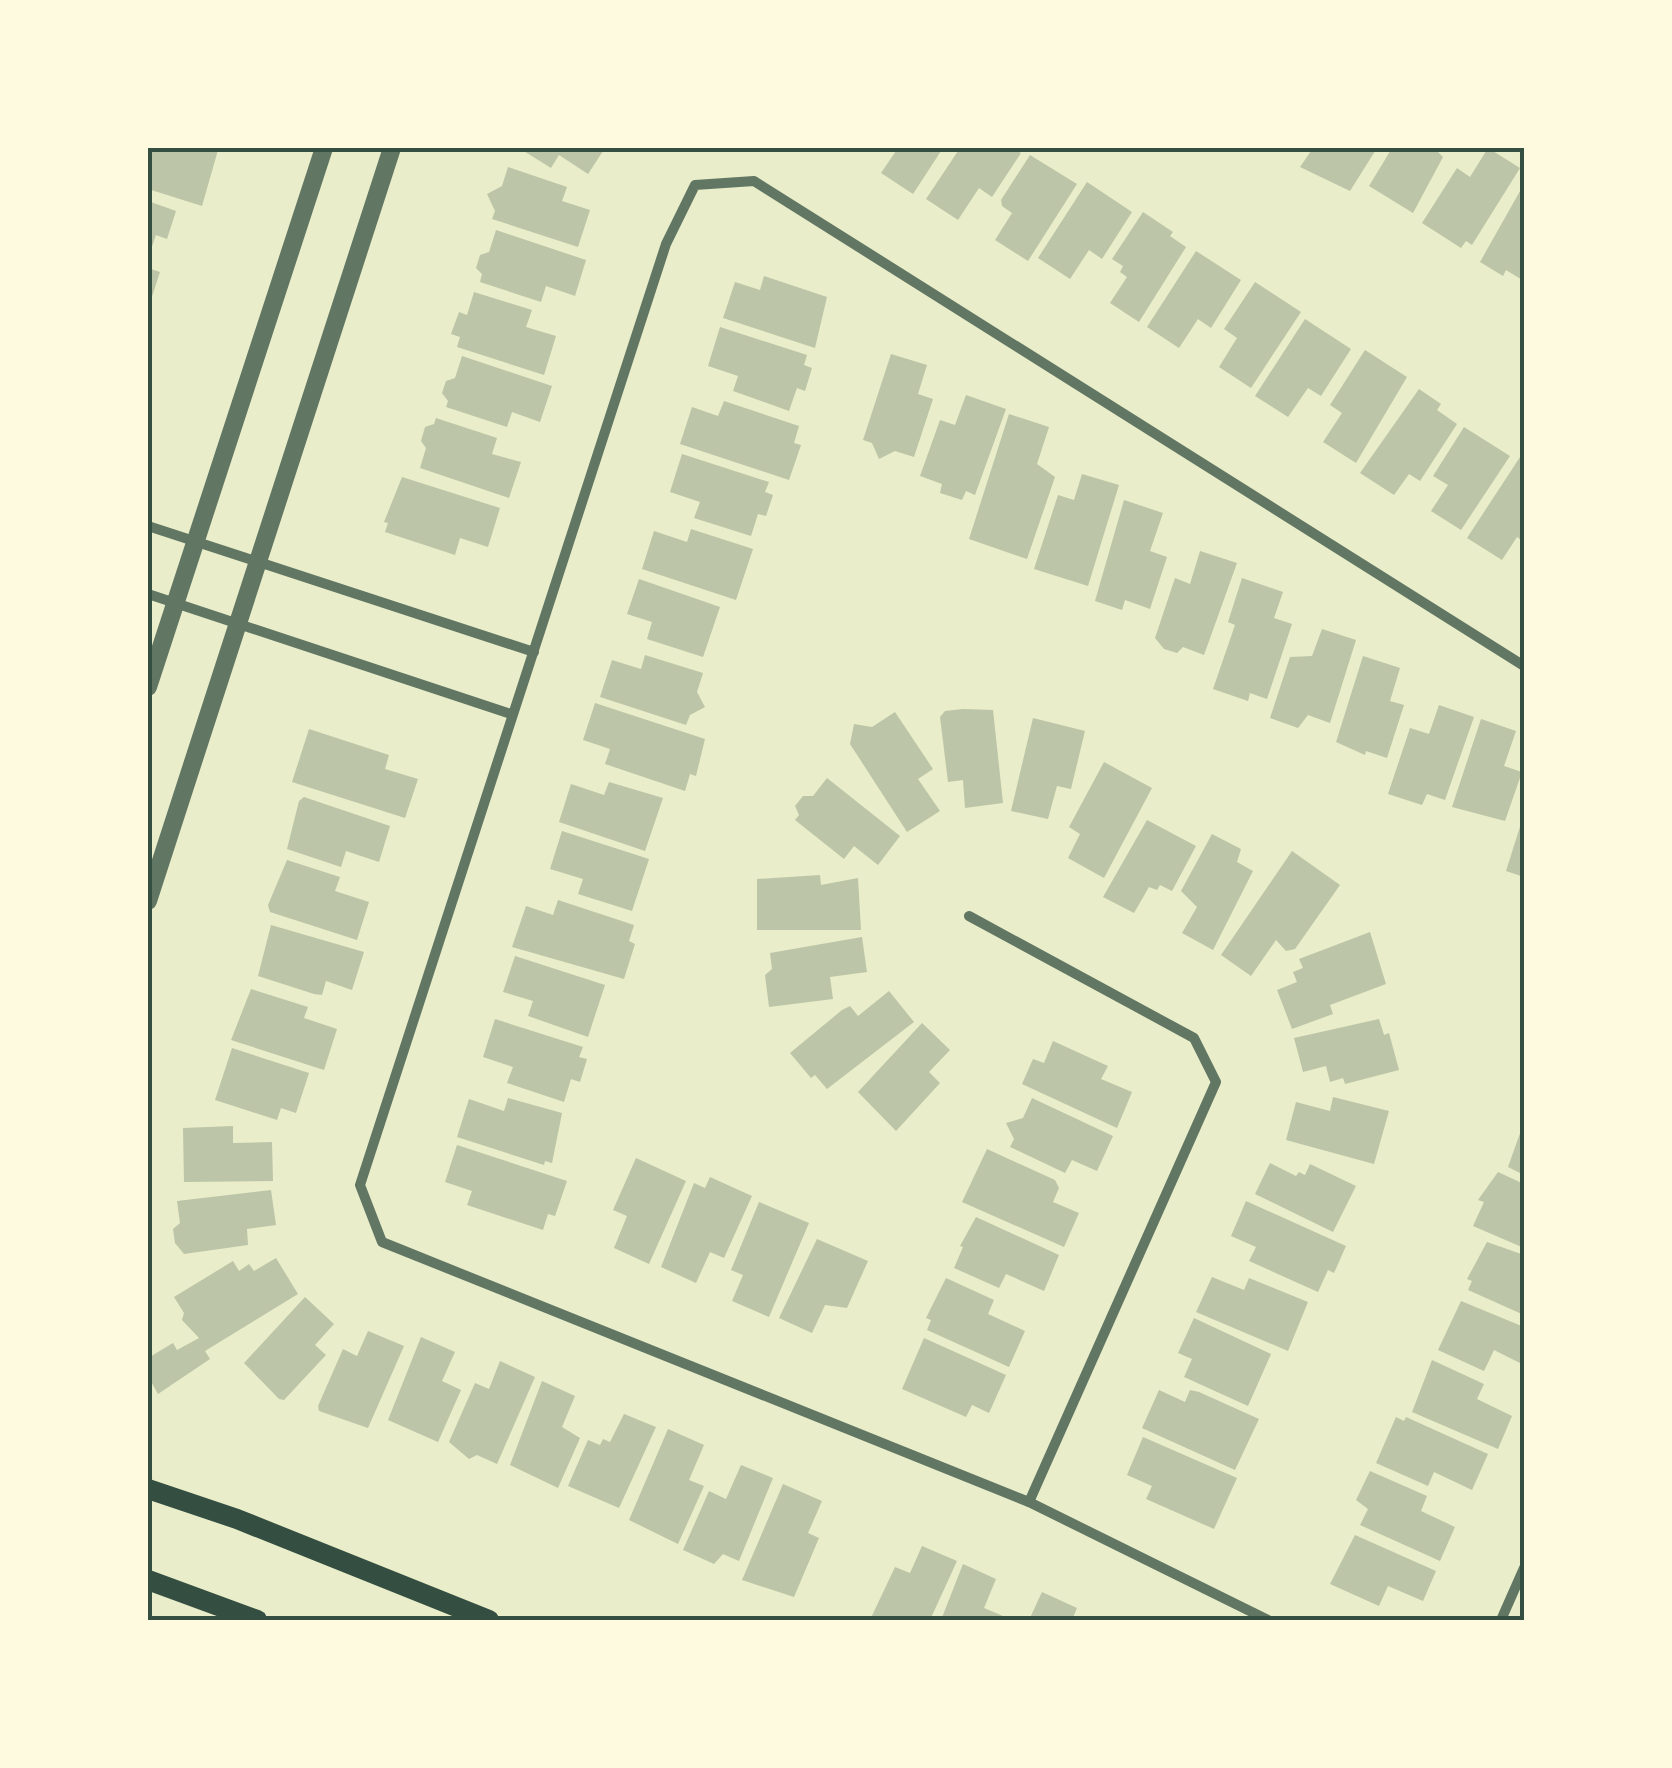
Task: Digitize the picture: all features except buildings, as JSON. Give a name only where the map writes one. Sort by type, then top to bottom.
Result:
[{"type":"main road","points":[[148,1475],[188,1503]]},
{"type":"main road","points":[[148,1490],[489,1620]]},
{"type":"main road","points":[[148,1580],[258,1620]]},
{"type":"street","points":[[148,687],[324,148]]},
{"type":"street","points":[[148,901],[392,148]]},
{"type":"street","points":[[1268,1620],[1029,1502],[382,1242],[360,1185],[666,244],[695,185],[754,182],[1524,666]]},
{"type":"street","points":[[148,526],[534,652]]},
{"type":"street","points":[[148,594],[511,714]]},
{"type":"street","points":[[969,916],[1194,1038],[1216,1082],[1029,1502]]},
{"type":"street","points":[[1501,1620],[1524,1568]]}]
